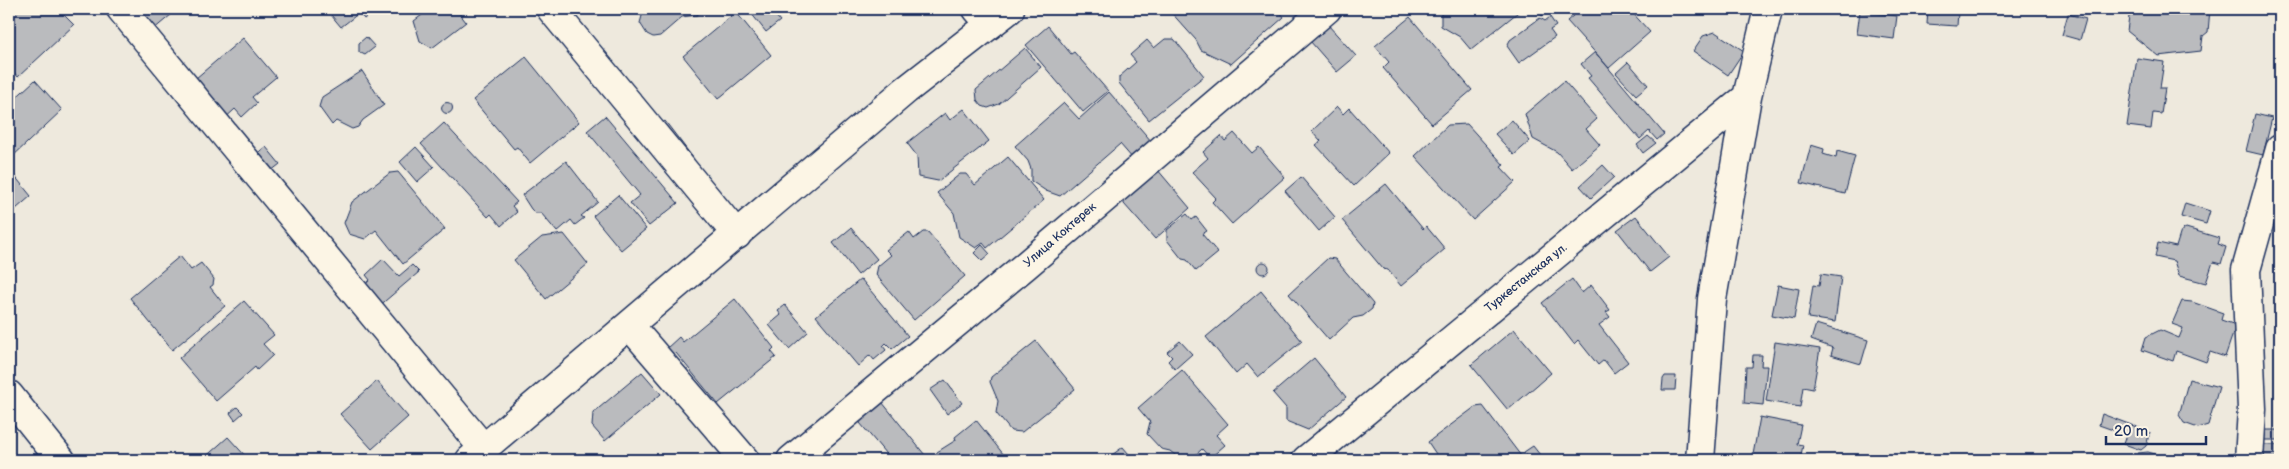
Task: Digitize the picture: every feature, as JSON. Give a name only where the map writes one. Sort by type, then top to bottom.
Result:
[{"type":"street","points":[[121,9],[477,454],[737,235],[992,14]]},
{"type":"street","points":[[550,9],[737,235]]},
{"type":"street","name":"Улица Коктерек","points":[[791,460],[1017,272],[1162,146],[1326,9]]},
{"type":"street","points":[[1700,460],[1712,299],[1747,97],[1768,9]]},
{"type":"street","name":"Туркестанская ул.","points":[[1306,460],[1747,97]]},
{"type":"street","points":[[2249,460],[2252,409],[2246,270],[2280,149]]},
{"type":"street","points":[[630,326],[746,460]]},
{"type":"street","points":[[9,395],[61,460]]},
{"type":"building","points":[[9,9],[42,9],[44,12],[47,9],[58,9],[74,25],[18,77],[9,67]]},
{"type":"building","points":[[138,9],[178,9],[147,35]]},
{"type":"building","points":[[326,9],[376,9],[364,19],[359,13],[341,27]]},
{"type":"building","points":[[430,9],[456,9],[466,22],[432,48],[420,41],[414,21]]},
{"type":"building","points":[[636,9],[705,9],[697,15],[682,17],[660,36],[653,37],[647,34],[640,23],[642,16]]},
{"type":"building","points":[[751,9],[770,9],[780,21],[766,32],[751,13],[753,11]]},
{"type":"building","points":[[1168,9],[1278,9],[1284,17],[1231,64],[1201,50],[1196,40]]},
{"type":"building","points":[[1438,9],[1522,9],[1471,50],[1460,37],[1441,26],[1441,12]]},
{"type":"building","points":[[1537,9],[1550,9],[1542,16]]},
{"type":"building","points":[[1581,9],[1629,9],[1650,32],[1609,68],[1567,21]]},
{"type":"building","points":[[1806,9],[1840,9],[1839,14]]},
{"type":"building","points":[[1928,9],[1950,9],[1949,12],[1958,12],[1957,26],[1927,24]]},
{"type":"building","points":[[2130,9],[2210,9],[2208,32],[2203,36],[2201,51],[2158,56],[2127,31]]},
{"type":"building","points":[[2249,9],[2280,9],[2280,13]]},
{"type":"building","points":[[1860,11],[1897,16],[1894,39],[1857,34]]},
{"type":"building","points":[[736,12],[771,55],[718,99],[683,56]]},
{"type":"building","points":[[2068,14],[2086,19],[2080,40],[2062,35]]},
{"type":"building","points":[[1410,17],[1472,90],[1432,124],[1383,68],[1389,62],[1375,46]]},
{"type":"building","points":[[1550,17],[1556,26],[1550,30],[1555,37],[1519,63],[1507,46],[1510,40],[1540,18],[1545,21]]},
{"type":"building","points":[[1328,25],[1356,56],[1337,72],[1310,41]]},
{"type":"building","points":[[1048,26],[1071,54],[1074,52],[1108,91],[1083,112],[1026,45]]},
{"type":"building","points":[[1715,32],[1744,51],[1728,75],[1693,51],[1703,36]]},
{"type":"building","points":[[366,37],[375,47],[365,55],[359,52],[359,43]]},
{"type":"building","points":[[243,38],[276,77],[252,97],[257,103],[242,117],[235,109],[221,122],[189,84]]},
{"type":"building","points":[[1165,39],[1174,39],[1204,76],[1149,120],[1119,83],[1119,77],[1136,62],[1130,55],[1147,40],[1154,48]]},
{"type":"building","points":[[1025,48],[1041,67],[999,104],[988,108],[982,106],[977,100],[976,90]]},
{"type":"building","points":[[1595,52],[1664,134],[1657,140],[1649,131],[1640,139],[1588,78],[1591,76],[1581,64]]},
{"type":"building","points":[[526,57],[579,122],[530,163],[517,147],[514,149],[473,100]]},
{"type":"building","points":[[2137,58],[2164,62],[2160,88],[2165,88],[2161,114],[2153,113],[2151,129],[2127,126]]},
{"type":"building","points":[[1628,62],[1648,85],[1636,95],[1616,73]]},
{"type":"building","points":[[362,71],[384,105],[363,120],[358,127],[352,129],[336,121],[332,125],[319,107],[322,97]]},
{"type":"building","points":[[35,80],[62,110],[11,158],[9,155],[9,104]]},
{"type":"building","points":[[1564,81],[1597,119],[1586,129],[1600,145],[1572,169],[1557,152],[1533,139],[1525,114]]},
{"type":"building","points":[[1109,92],[1152,142],[1133,159],[1120,144],[1060,196],[1046,191],[1031,181],[1031,169],[1028,161],[1015,146],[1064,103],[1079,119]]},
{"type":"building","points":[[445,103],[449,103],[452,108],[451,112],[445,113],[442,110],[442,106]]},
{"type":"building","points":[[1337,107],[1343,114],[1349,108],[1389,153],[1354,186],[1316,145],[1321,141],[1312,131]]},
{"type":"building","points":[[964,109],[989,141],[938,181],[918,177],[917,156],[907,143],[945,113],[950,120]]},
{"type":"building","points":[[2255,114],[2272,118],[2263,155],[2246,151]]},
{"type":"building","points":[[605,116],[678,203],[649,226],[630,203],[640,195],[587,131]]},
{"type":"building","points":[[1512,120],[1530,141],[1514,155],[1495,134]]},
{"type":"building","points":[[665,121],[694,159],[682,168],[657,127]]},
{"type":"building","points":[[444,123],[517,202],[512,206],[517,212],[501,226],[491,214],[488,217],[421,144]]},
{"type":"building","points":[[1467,124],[1504,165],[1501,167],[1515,182],[1473,220],[1415,156],[1448,125]]},
{"type":"building","points":[[1234,133],[1252,153],[1259,147],[1285,177],[1232,224],[1212,202],[1216,198],[1192,172],[1208,158],[1203,152],[1221,136],[1225,141]]},
{"type":"building","points":[[1648,136],[1656,143],[1643,153],[1637,145]]},
{"type":"building","points":[[1811,145],[1824,149],[1823,154],[1836,158],[1837,151],[1855,156],[1845,194],[1801,183]]},
{"type":"building","points":[[266,147],[280,164],[266,175],[252,158]]},
{"type":"building","points":[[416,147],[434,167],[417,182],[400,162]]},
{"type":"building","points":[[1008,157],[1044,200],[987,248],[983,243],[976,248],[959,237],[954,213],[937,193],[960,174],[966,174],[975,185]]},
{"type":"building","points":[[566,161],[598,202],[581,216],[584,218],[575,225],[571,220],[557,232],[541,213],[535,213],[531,209],[522,195]]},
{"type":"building","points":[[1603,165],[1614,177],[1591,198],[1580,186]]},
{"type":"building","points":[[9,169],[31,196],[9,215]]},
{"type":"building","points":[[1157,169],[1190,208],[1155,239],[1124,204],[1125,197]]},
{"type":"building","points":[[398,172],[445,229],[403,264],[376,230],[365,239],[349,234],[344,223],[352,202],[390,173]]},
{"type":"building","points":[[1301,177],[1335,217],[1319,231],[1285,191]]},
{"type":"building","points":[[1386,184],[1423,229],[1426,226],[1445,249],[1401,286],[1388,270],[1383,269],[1342,220]]},
{"type":"building","points":[[618,195],[646,229],[621,250],[593,216]]},
{"type":"building","points":[[2185,203],[2210,211],[2206,224],[2181,217]]},
{"type":"building","points":[[1187,214],[1192,220],[1196,217],[1207,231],[1202,234],[1218,253],[1196,271],[1187,260],[1182,259],[1167,240],[1167,230]]},
{"type":"building","points":[[1636,216],[1669,257],[1650,272],[1617,230]]},
{"type":"building","points":[[851,228],[877,259],[858,275],[833,243]]},
{"type":"building","points":[[2186,228],[2219,238],[2217,244],[2226,247],[2221,264],[2213,262],[2206,283],[2179,276],[2174,261],[2155,257],[2158,243],[2176,247],[2181,231]]},
{"type":"building","points":[[909,232],[914,239],[923,232],[928,232],[965,276],[914,320],[876,275],[878,266],[891,255],[886,250]]},
{"type":"building","points":[[564,234],[588,264],[546,299],[514,260],[542,237]]},
{"type":"building","points":[[982,245],[990,254],[982,261],[974,253]]},
{"type":"building","points":[[180,256],[191,270],[201,263],[214,279],[213,285],[210,287],[225,306],[172,350],[130,298]]},
{"type":"building","points":[[1328,258],[1335,259],[1373,304],[1372,309],[1363,316],[1353,318],[1329,340],[1289,294]]},
{"type":"building","points":[[383,259],[399,276],[412,265],[419,272],[371,313],[358,291],[370,280],[366,275]]},
{"type":"building","points":[[1261,262],[1265,262],[1269,268],[1265,274],[1261,274],[1257,270],[1257,266]]},
{"type":"building","points":[[1821,274],[1841,277],[1835,322],[1808,318],[1813,285],[1819,286]]},
{"type":"building","points":[[861,279],[908,336],[892,349],[886,343],[883,346],[886,350],[874,360],[870,355],[858,366],[816,316]]},
{"type":"building","points":[[1572,279],[1582,293],[1591,285],[1610,310],[1606,312],[1610,317],[1599,325],[1628,362],[1614,373],[1604,360],[1598,365],[1578,340],[1574,344],[1542,303]]},
{"type":"building","points":[[1778,285],[1799,289],[1794,319],[1772,315]]},
{"type":"building","points":[[1261,291],[1302,341],[1258,377],[1247,364],[1236,374],[1206,337]]},
{"type":"building","points":[[735,299],[774,348],[771,351],[776,357],[718,404],[676,353],[673,356],[667,348],[679,337],[683,342]]},
{"type":"building","points":[[244,301],[274,335],[263,344],[273,355],[257,370],[255,367],[216,401],[179,358]]},
{"type":"building","points":[[2182,301],[2192,302],[2223,313],[2221,320],[2236,325],[2225,357],[2210,352],[2206,362],[2176,351],[2173,361],[2142,350],[2146,337],[2160,330],[2179,338],[2183,328],[2172,324]]},
{"type":"building","points":[[785,305],[808,332],[789,349],[769,325],[781,315],[778,311]]},
{"type":"building","points":[[1816,324],[1868,340],[1861,364],[1831,355],[1833,348],[1811,340]]},
{"type":"building","points":[[1514,329],[1551,373],[1508,410],[1471,365]]},
{"type":"building","points":[[1036,341],[1075,389],[1022,432],[1011,431],[996,413],[998,401],[990,382],[991,377]]},
{"type":"building","points":[[1180,341],[1192,354],[1175,369],[1168,361],[1172,357],[1167,352]]},
{"type":"building","points":[[1775,342],[1820,349],[1813,389],[1803,387],[1800,407],[1766,401]]},
{"type":"building","points":[[1753,355],[1762,355],[1761,366],[1767,366],[1763,405],[1744,403],[1746,367],[1752,367]]},
{"type":"building","points":[[1314,358],[1346,397],[1308,430],[1286,421],[1286,408],[1273,393]]},
{"type":"building","points":[[1182,370],[1228,424],[1216,435],[1225,445],[1210,458],[1202,449],[1190,460],[1181,460],[1170,451],[1161,449],[1147,434],[1150,422],[1138,408]]},
{"type":"building","points":[[642,372],[661,394],[605,441],[592,426],[593,413]]},
{"type":"building","points":[[1665,376],[1676,376],[1675,390],[1662,390]]},
{"type":"building","points":[[2189,379],[2219,387],[2208,425],[2198,428],[2184,423],[2179,415]]},
{"type":"building","points":[[945,380],[962,403],[947,414],[930,390]]},
{"type":"building","points":[[377,381],[408,417],[372,449],[340,414]]},
{"type":"building","points":[[882,402],[929,460],[891,460],[860,423],[860,415]]},
{"type":"building","points":[[1483,406],[1521,456],[1516,460],[1440,460],[1428,442],[1475,407]]},
{"type":"building","points":[[237,407],[243,413],[235,420],[230,413]]},
{"type":"building","points":[[2102,414],[2150,432],[2146,446],[2141,450],[2124,444],[2127,435],[2099,425]]},
{"type":"building","points":[[1760,417],[1801,425],[1797,444],[1803,445],[1800,460],[1752,460]]},
{"type":"building","points":[[976,420],[1008,460],[935,460],[937,452],[956,440],[955,437]]},
{"type":"building","points":[[2262,430],[2280,430],[2280,440],[2263,440]]},
{"type":"building","points":[[228,437],[249,460],[202,460]]},
{"type":"building","points":[[2260,445],[2280,445],[2280,460],[2255,460]]},
{"type":"building","points":[[1533,446],[1544,460],[1531,460],[1524,452]]},
{"type":"building","points":[[1123,447],[1134,460],[1105,460]]},
{"type":"building","points":[[2148,452],[2177,460],[2136,460],[2138,453]]}]
